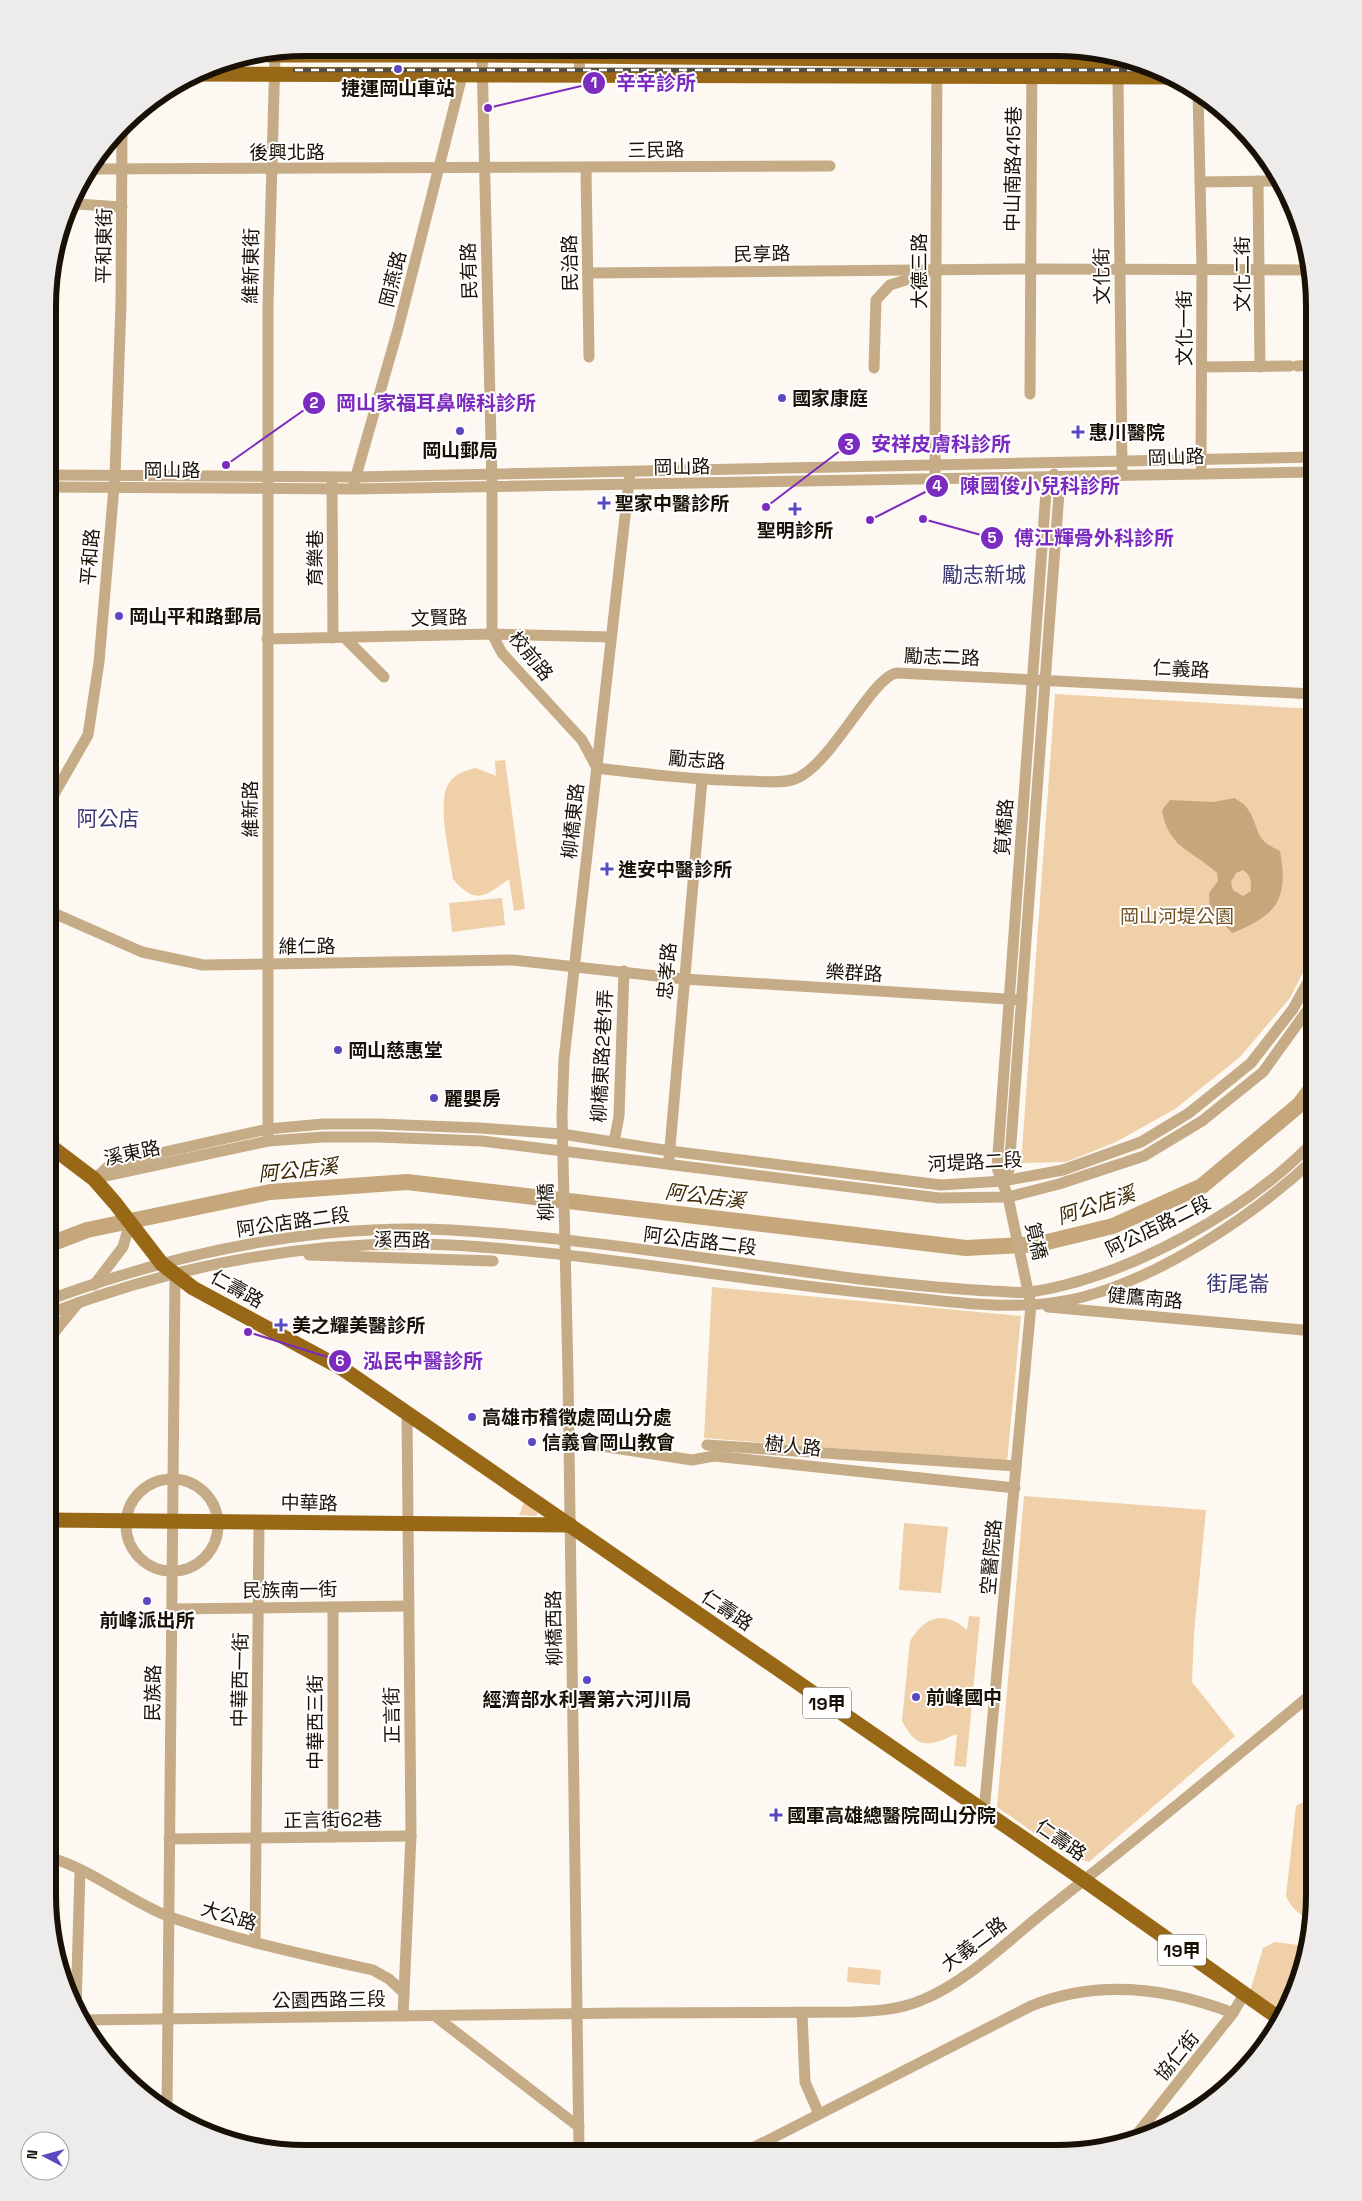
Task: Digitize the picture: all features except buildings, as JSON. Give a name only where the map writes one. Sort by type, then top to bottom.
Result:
[{"type":"main road","points":[[948,56],[1031,64],[1118,77],[1155,77]]},
{"type":"main road","points":[[213,74],[938,77],[1031,64],[1111,62]]},
{"type":"main road","name":"19甲","points":[[56,1151],[94,1178],[130,1222]]},
{"type":"main road","name":"仁壽路","points":[[130,1222],[162,1264],[193,1288],[343,1369],[1084,1880],[1275,2015]]},
{"type":"main road","name":"中華路","points":[[56,1520],[570,1526]]},
{"type":"street","name":"民有路","points":[[482,56],[483,169],[492,481]]},
{"type":"street","points":[[580,56],[580,76]]},
{"type":"street","name":"大德三路","points":[[935,478],[938,56]]},
{"type":"street","name":"維新東街","points":[[267,483],[268,306],[274,75],[272,58]]},
{"type":"street","name":"中山南路415巷","points":[[1030,394],[1031,64]]},
{"type":"street","name":"岡燕路","points":[[352,490],[398,329],[462,76]]},
{"type":"street","name":"文化街","points":[[1118,77],[1122,476]]},
{"type":"street","name":"文化一街","points":[[1198,100],[1202,269],[1202,473]]},
{"type":"street","name":"平和東街","points":[[121,303],[122,137]]},
{"type":"street","name":"三民路","points":[[483,169],[830,166]]},
{"type":"street","name":"後興北路","points":[[97,169],[483,169]]},
{"type":"street","name":"民治路","points":[[586,169],[589,357]]},
{"type":"street","name":"文化二街","points":[[1258,181],[1260,367]]},
{"type":"street","points":[[1200,182],[1272,181]]},
{"type":"street","points":[[78,204],[122,207]]},
{"type":"street","name":"民享路","points":[[588,273],[1029,269],[1303,270]]},
{"type":"street","points":[[874,368],[876,300],[890,285],[937,270]]},
{"type":"street","name":"平和路","points":[[56,791],[88,735],[99,662],[114,481],[121,303]]},
{"type":"street","points":[[1202,367],[1306,365]]},
{"type":"street","name":"岡山路","points":[[56,476],[114,481],[267,483],[332,490],[352,490],[630,472],[1306,457]]},
{"type":"street","name":"筧橋路","points":[[1004,1181],[1009,1170],[1059,493],[1054,476],[1055,463]]},
{"type":"street","points":[[628,485],[630,472]]},
{"type":"street","name":"岡山路","points":[[267,483],[332,477],[356,477],[628,485],[1306,472]]},
{"type":"street","name":"筧橋路","points":[[1008,1197],[998,1168],[1046,492],[1054,476]]},
{"type":"street","name":"育樂巷","points":[[332,477],[333,638]]},
{"type":"street","name":"岡山路","points":[[56,486],[114,481]]},
{"type":"street","name":"校前路","points":[[492,481],[492,634],[502,652],[582,740],[597,768]]},
{"type":"street","name":"維新路","points":[[267,483],[268,1141]]},
{"type":"street","name":"柳橋東路","points":[[563,1162],[564,1059],[628,485]]},
{"type":"street","points":[[1041,558],[1054,559]]},
{"type":"street","name":"文賢路","points":[[267,639],[492,634],[612,637]]},
{"type":"street","points":[[345,638],[384,677]]},
{"type":"street","name":"勵志二路","points":[[795,779],[810,770],[830,750],[880,684],[892,673],[1045,680]]},
{"type":"street","name":"仁義路","points":[[1045,680],[1306,694]]},
{"type":"street","name":"勵志路","points":[[597,768],[702,780],[757,781],[795,779]]},
{"type":"street","name":"忠孝路","points":[[668,1165],[702,780]]},
{"type":"street","points":[[1024,796],[1037,797]]},
{"type":"street","name":"維仁路","points":[[56,914],[142,952],[203,964],[514,960],[624,971]]},
{"type":"street","name":"樂群路","points":[[624,971],[684,979],[1022,1000]]},
{"type":"street","name":"柳橋東路2巷1弄","points":[[614,1142],[618,1116],[624,971]]},
{"type":"street","name":"河堤路二段","points":[[562,1134],[670,1151],[941,1185],[1004,1181],[1063,1170],[1133,1145],[1189,1113],[1251,1063],[1293,1009],[1306,985]]},
{"type":"street","name":"河堤路二段","points":[[563,1149],[668,1165],[939,1198],[1008,1197],[1059,1184],[1144,1156],[1202,1121],[1263,1072],[1306,1012]]},
{"type":"street","name":"溪東路","points":[[94,1178],[111,1164],[268,1129],[323,1124],[378,1124],[480,1128],[562,1134]]},
{"type":"street","name":"溪東路","points":[[94,1178],[268,1141],[323,1137],[387,1137],[482,1141],[563,1149]]},
{"type":"street","name":"阿公店路二段","points":[[56,1297],[95,1283],[162,1264],[269,1239],[338,1232],[450,1230],[565,1235],[716,1260],[806,1272],[913,1285],[1029,1292],[1117,1267],[1154,1251],[1236,1206],[1269,1182],[1306,1148]]},
{"type":"street","name":"柳橋","points":[[563,1162],[565,1235]]},
{"type":"street","name":"阿公店路二段","points":[[56,1311],[79,1302],[175,1275],[273,1253],[338,1245],[451,1246],[566,1255],[804,1287],[928,1299],[1031,1305],[1082,1297],[1124,1283],[1159,1267],[1237,1222],[1280,1191],[1306,1167]]},
{"type":"street","name":"筧橋","points":[[1008,1197],[1031,1305]]},
{"type":"street","points":[[1236,1206],[1237,1222]]},
{"type":"street","points":[[56,1330],[123,1247],[130,1222]]},
{"type":"street","name":"柳橋西路","points":[[565,1235],[579,2145]]},
{"type":"street","name":"溪西路","points":[[309,1256],[493,1261]]},
{"type":"street","points":[[713,1275],[716,1260]]},
{"type":"street","points":[[804,1287],[806,1272]]},
{"type":"street","name":"民族路","points":[[167,2103],[175,1275]]},
{"type":"street","name":"健鷹南路","points":[[1031,1305],[1306,1331]]},
{"type":"street","name":"空醫院路","points":[[984,1812],[1031,1305]]},
{"type":"street","name":"正言街","points":[[403,2016],[411,1836],[406,1414]]},
{"type":"street","name":"樹人路","points":[[569,1441],[692,1460],[714,1456],[1014,1488]]},
{"type":"street","points":[[707,1445],[1016,1466]]},
{"type":"street","points":[[867,1472],[869,1456]]},
{"type":"street","points":[[173,1479],[187,1481],[200,1488],[210,1498],[218,1522],[216,1540],[209,1553],[199,1563],[186,1569],[172,1572],[157,1569],[145,1562],[134,1552],[128,1539],[126,1521],[135,1497],[146,1487],[158,1481],[173,1479]]},
{"type":"street","name":"中華西一街","points":[[255,1943],[259,1522]]},
{"type":"street","name":"民族南一街","points":[[172,1609],[408,1606]]},
{"type":"street","name":"中華西三街","points":[[333,1607],[333,1837]]},
{"type":"street","name":"大義二路","points":[[576,2014],[881,2011],[924,2000],[959,1980],[1306,1699]]},
{"type":"street","name":"正言街62巷","points":[[169,1839],[411,1836]]},
{"type":"street","name":"大公路","points":[[56,1860],[80,1870],[169,1916],[255,1943],[372,1970],[389,1979],[404,1993]]},
{"type":"street","points":[[76,1993],[80,1870]]},
{"type":"street","points":[[759,2145],[1014,2015],[1056,1996],[1123,1989],[1156,1991],[1205,2002],[1233,2013]]},
{"type":"street","name":"協仁街","points":[[1141,2129],[1233,2013],[1244,1994]]},
{"type":"street","points":[[802,2012],[805,2082],[819,2114]]},
{"type":"street","name":"公園西路三段","points":[[90,2020],[576,2014]]},
{"type":"street","points":[[435,2016],[578,2127]]},
{"type":"green space","name":"岡山河堤公園","points":[[1055,694],[1306,709],[1306,967],[1290,998],[1240,1057],[1175,1109],[1114,1143],[1066,1162],[1021,1163]]},
{"type":"green space","points":[[505,760],[525,909],[514,911],[509,879],[487,894],[474,895],[468,893],[453,879],[444,815],[445,792],[454,777],[476,768],[496,776],[495,761]]},
{"type":"green space","points":[[502,898],[505,925],[452,932],[449,903]]},
{"type":"green space","points":[[712,1287],[1021,1316],[1007,1462],[704,1438]]},
{"type":"green space","points":[[1024,1496],[1206,1510],[1194,1633],[1192,1682],[1235,1736],[1089,1862],[1062,1852],[997,1807]]},
{"type":"green space","points":[[524,1502],[538,1513],[536,1516],[519,1515]]},
{"type":"green space","points":[[904,1523],[948,1527],[941,1593],[899,1590]]},
{"type":"green space","points":[[969,1616],[980,1617],[966,1767],[954,1766],[957,1734],[932,1743],[920,1742],[908,1731],[902,1721],[910,1641],[922,1626],[936,1619],[951,1620],[967,1630]]},
{"type":"green space","points":[[1306,1800],[1305,1916],[1296,1910],[1286,1896],[1296,1806]]},
{"type":"green space","points":[[1275,1942],[1301,1945],[1287,1990],[1276,2013],[1249,1995],[1263,1948]]},
{"type":"green space","points":[[848,1967],[881,1970],[880,1985],[847,1982]]},
{"type":"shaded area","points":[[1235,798],[1245,805],[1261,837],[1271,847],[1280,851],[1283,881],[1281,893],[1276,903],[1260,920],[1232,933],[1210,909],[1209,893],[1218,881],[1217,873],[1175,840],[1165,823],[1162,810],[1170,800],[1213,802]],"holes":[[[1243,870],[1250,879],[1251,891],[1243,896],[1233,890],[1231,882],[1236,873]]]},
{"type":"waterway","name":"阿公店溪","points":[[56,1242],[87,1230],[270,1192],[407,1182],[966,1248],[1039,1244],[1113,1226],[1202,1186],[1299,1105],[1306,1096]]},
{"type":"railway","points":[[295,70],[1136,70]]},
{"type":"place","name":"捷運岡山車站","points":[[398,69]]},
{"type":"place","name":"辛辛診所","points":[[488,108]]},
{"type":"place","name":"國家康庭","points":[[782,398]]},
{"type":"place","name":"岡山郵局","points":[[460,431]]},
{"type":"place","name":"惠川醫院","points":[[1078,432]]},
{"type":"place","name":"岡山家福耳鼻喉科診所","points":[[226,465]]},
{"type":"place","name":"聖家中醫診所","points":[[604,503]]},
{"type":"place","name":"安祥皮膚科診所","points":[[766,507]]},
{"type":"place","name":"聖明診所","points":[[795,509]]},
{"type":"place","name":"傅江輝骨外科診所","points":[[923,519]]},
{"type":"place","name":"陳國俊小兒科診所","points":[[870,520]]},
{"type":"place","name":"岡山平和路郵局","points":[[119,616]]},
{"type":"place","name":"進安中醫診所","points":[[607,869]]},
{"type":"place","name":"岡山慈惠堂","points":[[338,1050]]},
{"type":"place","name":"麗嬰房","points":[[434,1098]]},
{"type":"place","name":"美之耀美醫診所","points":[[281,1325]]},
{"type":"place","name":"泓民中醫診所","points":[[248,1332]]},
{"type":"place","name":"高雄市稽徵處岡山分處","points":[[472,1417]]},
{"type":"place","name":"信義會岡山教會","points":[[532,1442]]},
{"type":"place","name":"前峰派出所","points":[[147,1601]]},
{"type":"place","name":"經濟部水利署第六河川局","points":[[587,1680]]},
{"type":"place","name":"前峰國中","points":[[916,1697]]},
{"type":"place","name":"國軍高雄總醫院岡山分院","points":[[776,1815]]},
{"type":"district","name":"勵志新城","points":[[984,574]]},
{"type":"district","name":"阿公店","points":[[108,818]]},
{"type":"district","name":"街尾崙","points":[[1238,1283]]}]
